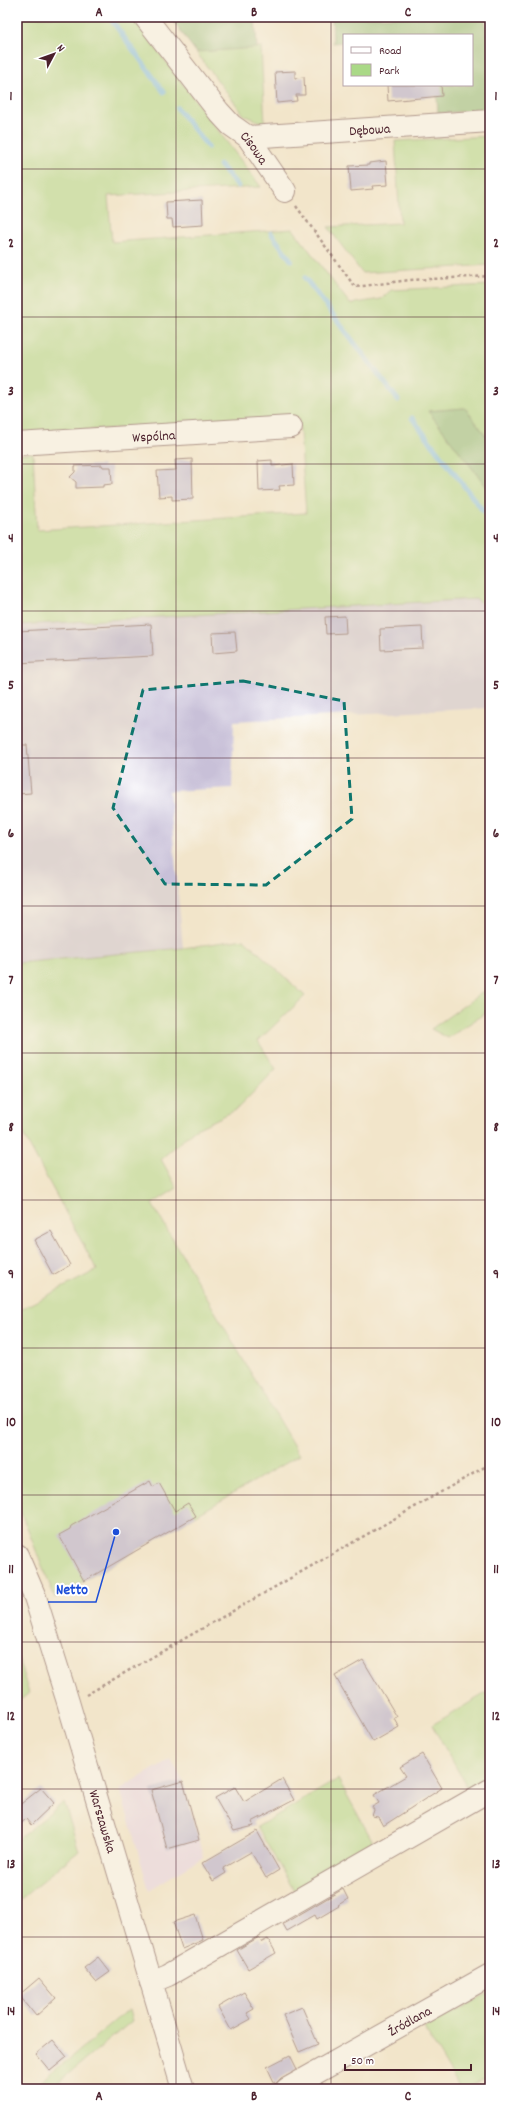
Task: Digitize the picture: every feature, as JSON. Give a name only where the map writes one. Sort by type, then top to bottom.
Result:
[{"type":"street","name":"Cisowa","points":[[146,17],[230,125],[248,137],[285,191]]},
{"type":"street","name":"Dębowa","points":[[248,137],[490,121]]},
{"type":"street","name":"Wspólna","points":[[17,444],[291,427]]},
{"type":"street","name":"Warszawska","points":[[17,1555],[34,1597],[68,1702],[183,2089]]},
{"type":"street","points":[[151,1982],[168,1975],[490,1790]]},
{"type":"street","name":"Źródlana","points":[[287,2089],[490,1975]]},
{"type":"path","points":[[285,191],[355,287],[410,280],[490,276]]},
{"type":"path","points":[[68,1702],[93,1691],[490,1464]]},
{"type":"highlighted area","points":[[243,681],[344,701],[352,819],[266,885],[165,884],[113,808],[143,690]]},
{"type":"shaded area","points":[[477,599],[490,612],[490,708],[234,721],[232,788],[169,791],[183,948],[17,963],[17,625]]},
{"type":"shaded area","points":[[171,1759],[183,1781],[203,1857],[149,1890],[120,1789]]},
{"type":"green space","points":[[17,17],[132,17],[261,187],[108,196],[112,242],[293,229],[350,304],[381,299],[391,290],[490,285],[490,441],[465,408],[428,411],[490,491],[490,612],[477,599],[17,625],[17,454],[33,453],[37,530],[306,513],[299,418],[17,434]]},
{"type":"green space","points":[[170,17],[255,17],[257,48],[196,52]]},
{"type":"green space","points":[[332,17],[485,17],[486,34],[490,34],[490,110],[438,113],[436,86],[473,86],[473,34],[343,34],[343,42],[333,43]]},
{"type":"green space","points":[[261,47],[265,124],[244,115],[196,52]]},
{"type":"green space","points":[[490,136],[490,265],[362,273],[328,227],[400,223],[395,141]]},
{"type":"green space","points":[[465,408],[490,441],[490,491],[428,411]]},
{"type":"green space","points":[[244,939],[305,996],[258,1041],[276,1069],[236,1110],[194,1130],[161,1159],[177,1188],[152,1204],[299,1455],[55,1598],[17,1503],[17,1311],[97,1270],[17,1123],[17,963],[183,948]]},
{"type":"green space","points":[[490,987],[490,1010],[448,1038],[431,1029]]},
{"type":"green space","points":[[17,1655],[29,1693],[17,1703]]},
{"type":"green space","points":[[486,1693],[490,1699],[490,1780],[470,1792],[432,1725]]},
{"type":"green space","points":[[338,1779],[376,1847],[296,1894],[257,1827]]},
{"type":"green space","points":[[64,1802],[79,1851],[17,1902],[17,1840]]},
{"type":"green space","points":[[490,1992],[490,2075],[467,2089],[460,2089],[424,2028]]},
{"type":"green space","points":[[129,2009],[132,2021],[50,2089],[32,2089]]},
{"type":"building","points":[[295,71],[295,78],[304,77],[305,95],[296,95],[297,101],[277,103],[275,72]]},
{"type":"building","points":[[387,86],[441,86],[442,96],[388,101]]},
{"type":"building","points":[[386,161],[388,185],[372,186],[373,189],[351,191],[349,166],[369,165],[369,163]]},
{"type":"building","points":[[202,200],[203,225],[173,227],[172,219],[167,219],[166,202]]},
{"type":"building","points":[[192,459],[193,499],[172,500],[172,496],[159,497],[157,471],[176,470],[175,460]]},
{"type":"building","points":[[272,460],[272,466],[293,464],[294,485],[279,486],[280,490],[259,491],[258,461]]},
{"type":"building","points":[[102,465],[103,467],[111,467],[112,484],[103,485],[103,487],[76,488],[76,482],[70,477],[75,472],[75,466]]},
{"type":"building","points":[[345,616],[346,633],[326,634],[325,617]]},
{"type":"building","points":[[151,624],[153,656],[17,663],[17,631]]},
{"type":"building","points":[[422,627],[423,648],[381,650],[380,629]]},
{"type":"building","points":[[235,632],[237,651],[213,653],[212,633]]},
{"type":"building","points":[[17,745],[27,745],[31,793],[17,794]]},
{"type":"building","points":[[51,1231],[70,1265],[53,1275],[34,1240]]},
{"type":"building","points":[[150,1481],[153,1487],[159,1483],[175,1511],[188,1503],[196,1516],[84,1581],[59,1535],[70,1529],[71,1526]]},
{"type":"building","points":[[363,1660],[397,1717],[394,1718],[399,1727],[373,1742],[335,1676]]},
{"type":"building","points":[[422,1754],[442,1788],[383,1826],[378,1817],[372,1816],[374,1810],[372,1807],[379,1803],[374,1795],[406,1776],[400,1767]]},
{"type":"building","points":[[282,1779],[294,1800],[252,1822],[254,1826],[234,1831],[215,1798],[235,1787],[244,1802]]},
{"type":"building","points":[[183,1781],[199,1840],[167,1849],[151,1790]]},
{"type":"building","points":[[41,1788],[54,1803],[31,1825],[26,1819],[17,1827],[17,1807]]},
{"type":"building","points":[[257,1831],[279,1870],[266,1878],[251,1852],[223,1868],[226,1873],[213,1881],[202,1863]]},
{"type":"building","points":[[343,1889],[348,1899],[338,1905],[339,1906],[317,1919],[315,1915],[287,1931],[283,1924]]},
{"type":"building","points":[[195,1915],[203,1940],[182,1949],[173,1922]]},
{"type":"building","points":[[259,1937],[262,1942],[268,1939],[276,1953],[248,1969],[237,1950]]},
{"type":"building","points":[[98,1957],[110,1972],[96,1982],[84,1968]]},
{"type":"building","points":[[39,1978],[56,1998],[36,2016],[19,1995]]},
{"type":"building","points":[[244,1992],[254,2009],[247,2013],[251,2019],[231,2030],[218,2007]]},
{"type":"building","points":[[302,2007],[318,2044],[299,2052],[283,2015]]},
{"type":"building","points":[[53,2040],[67,2057],[50,2071],[36,2054]]},
{"type":"building","points":[[290,2055],[297,2069],[281,2078],[275,2084],[267,2067]]},
{"type":"waterway","points":[[110,18],[164,92]]},
{"type":"waterway","points":[[177,108],[208,147]]},
{"type":"waterway","points":[[220,165],[238,186]]},
{"type":"waterway","points":[[271,233],[291,260]]},
{"type":"waterway","points":[[305,278],[398,400]]},
{"type":"waterway","points":[[412,418],[490,520]]},
{"type":"place","name":"Netto","points":[[116,1532]]}]
